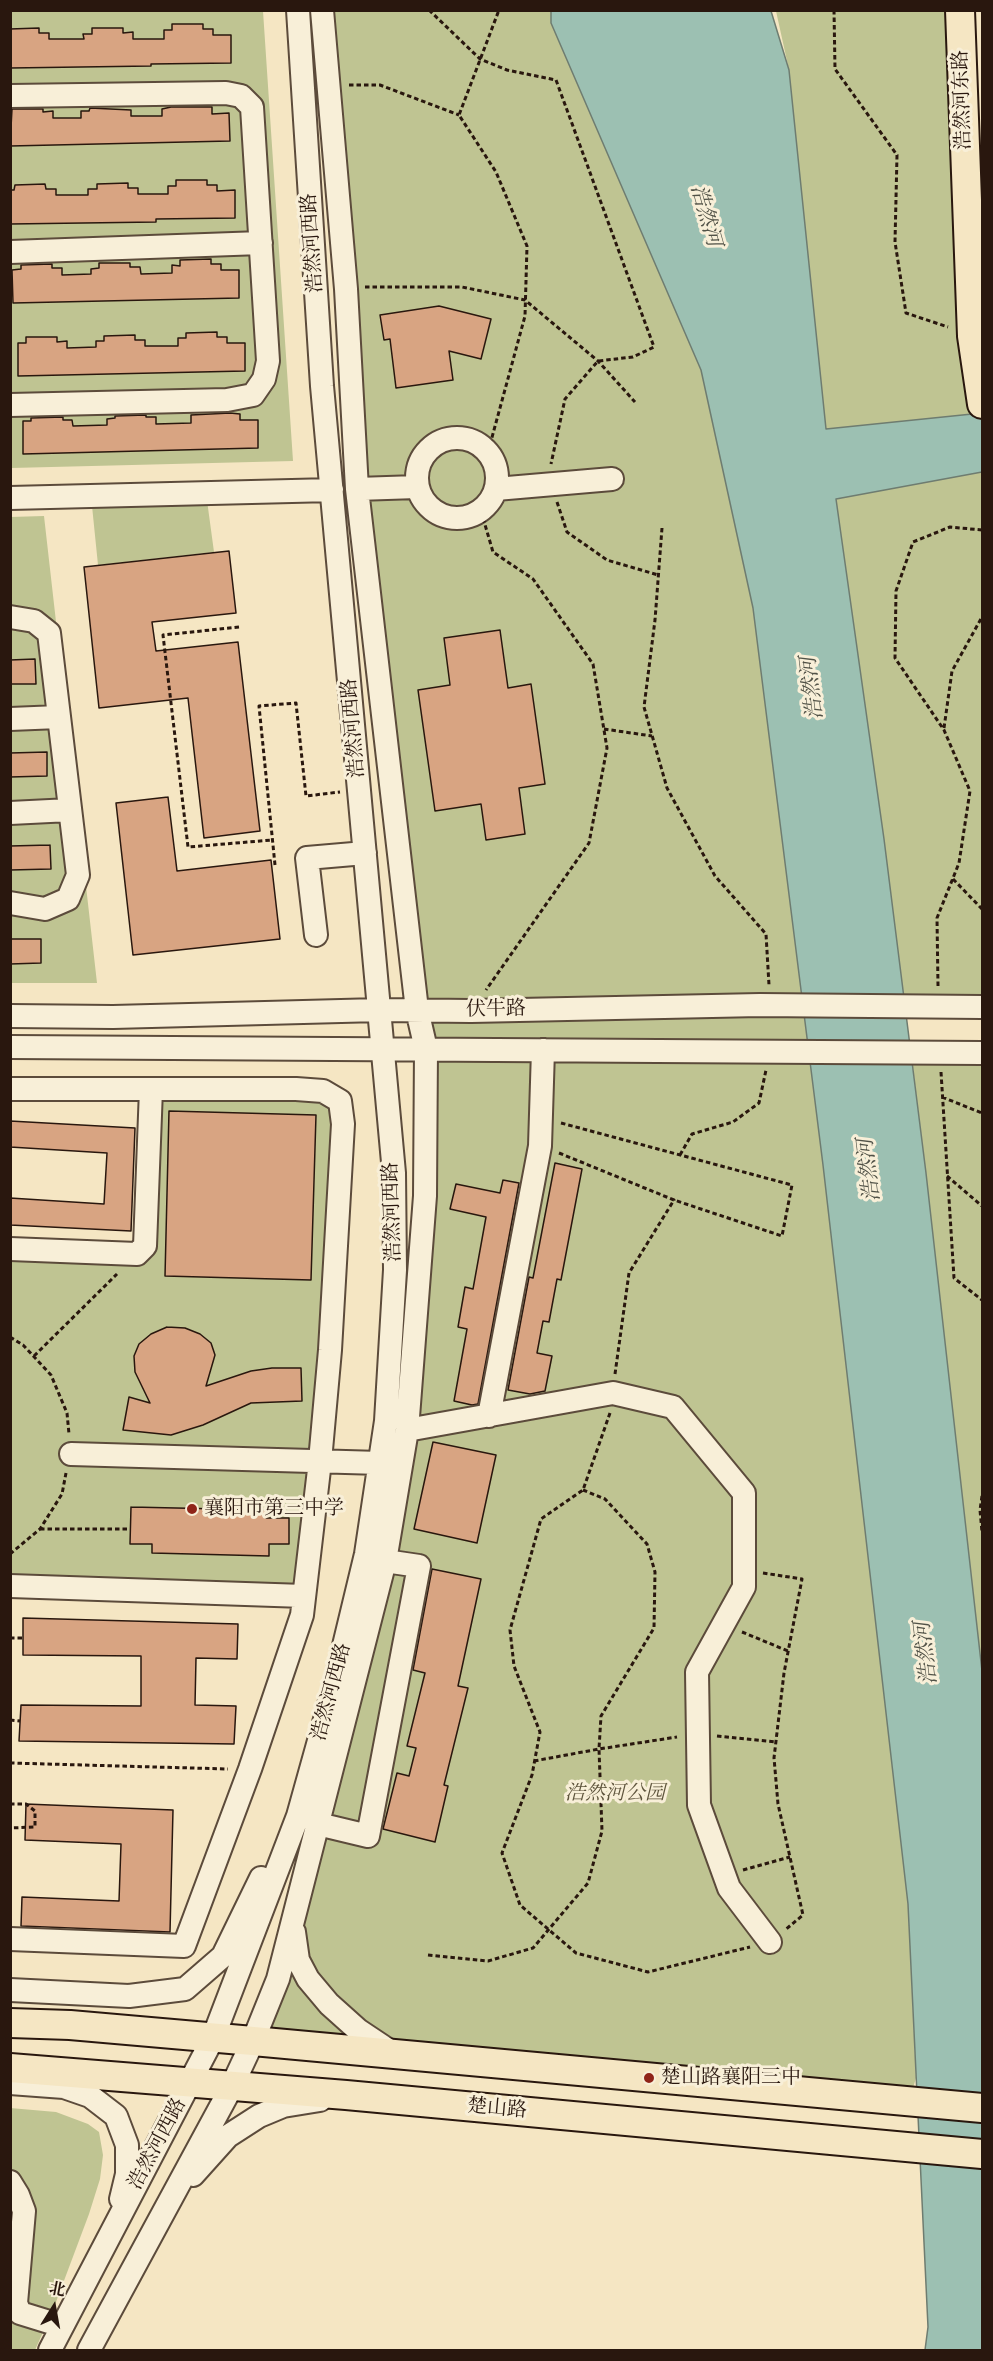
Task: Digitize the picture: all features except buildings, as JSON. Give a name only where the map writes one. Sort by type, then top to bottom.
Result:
[{"type":"main road","name":"浩然河东路","points":[[960,10],[972,336],[982,404]]},
{"type":"main road","points":[[10,2023],[70,2025],[253,2041],[982,2108]]},
{"type":"main road","name":"楚山路","points":[[10,2068],[346,2095],[982,2154]]},
{"type":"street","name":"浩然河西路","points":[[50,2350],[213,2038],[298,1816],[334,1687],[366,1554],[386,1421],[395,1270],[394,1173],[322,386],[298,10]]},
{"type":"street","name":"浩然河西路","points":[[89,2350],[232,2086],[278,1979],[385,1561],[407,1430],[425,1197],[426,1049],[417,1010],[357,489],[346,289],[322,10]]},
{"type":"street","points":[[10,96],[226,93],[241,96],[252,107],[268,361],[264,379],[253,395],[227,400],[10,405]]},
{"type":"street","points":[[10,252],[261,243]]},
{"type":"street","points":[[452,438],[465,438],[478,443],[495,463],[498,476],[496,489],[490,502],[481,511],[469,517],[456,519],[431,510],[422,500],[417,487],[416,474],[420,461],[428,450],[439,442],[452,438]]},
{"type":"street","points":[[496,489],[612,479]]},
{"type":"street","points":[[357,489],[417,487]]},
{"type":"street","points":[[10,498],[332,490]]},
{"type":"street","points":[[10,617],[34,621],[49,633],[78,875],[68,899],[45,909],[10,903]]},
{"type":"street","points":[[10,719],[59,717]]},
{"type":"street","points":[[10,813],[70,810]]},
{"type":"street","points":[[316,935],[307,858],[365,854]]},
{"type":"street","name":"伏牛路","points":[[10,1016],[121,1017],[379,1010],[471,1011],[775,1005],[982,1007]]},
{"type":"street","points":[[10,1047],[982,1053]]},
{"type":"street","points":[[489,1416],[540,1146],[543,1050]]},
{"type":"street","points":[[10,1089],[296,1089],[323,1091],[340,1101],[343,1124],[320,1461],[302,1615],[250,1770],[184,1946],[10,1940]]},
{"type":"street","points":[[10,1249],[137,1254],[146,1246],[151,1089]]},
{"type":"street","points":[[407,1430],[613,1393],[673,1407],[744,1493],[744,1587],[697,1672],[699,1805],[729,1888],[770,1942]]},
{"type":"street","points":[[71,1454],[380,1463]]},
{"type":"street","points":[[318,1824],[368,1836],[419,1566],[385,1561]]},
{"type":"street","points":[[10,1586],[304,1596]]},
{"type":"street","points":[[10,1990],[129,1996],[185,1989],[223,1956],[262,1876],[284,1852]]},
{"type":"street","points":[[293,1920],[297,1960],[308,1979],[329,2004],[358,2030],[395,2055]]},
{"type":"street","points":[[10,2083],[63,2087],[90,2096],[116,2116],[126,2145],[127,2174],[115,2224]]},
{"type":"street","points":[[166,2206],[228,2136],[259,2116],[283,2106],[346,2095]]},
{"type":"street","points":[[10,2182],[24,2211],[16,2303],[20,2313],[62,2326]]},
{"type":"path","points":[[429,10],[480,59],[507,70],[556,80],[654,346],[633,357],[598,361]]},
{"type":"path","points":[[459,115],[499,10]]},
{"type":"path","points":[[834,10],[835,69],[897,154],[895,242],[906,313],[972,336]]},
{"type":"path","points":[[328,86],[380,85],[459,115],[496,172],[527,246],[525,316],[488,452]]},
{"type":"path","points":[[346,289],[381,285],[462,287],[525,300],[598,361],[635,402]]},
{"type":"path","points":[[471,1011],[589,843],[608,748],[593,664],[533,579],[493,552],[481,511]]},
{"type":"path","points":[[933,1006],[937,918],[959,863],[970,791],[944,730],[895,658],[897,591],[913,542],[950,527],[982,530]]},
{"type":"path","points":[[662,528],[655,620],[644,707],[668,788],[715,876],[766,934],[775,1005]]},
{"type":"path","points":[[944,730],[952,671],[982,617]]},
{"type":"path","points":[[239,627],[163,635],[188,847],[272,840]]},
{"type":"path","points":[[275,865],[259,706],[296,703],[306,796],[359,789]]},
{"type":"path","points":[[604,729],[652,736]]},
{"type":"path","points":[[953,879],[982,909]]},
{"type":"path","points":[[680,1155],[692,1134],[733,1122],[759,1103],[774,1051]]},
{"type":"path","points":[[934,1052],[942,1096],[954,1278],[982,1300]]},
{"type":"path","points":[[942,1096],[982,1113]]},
{"type":"path","points":[[540,1146],[674,1200],[782,1236],[792,1185],[542,1118]]},
{"type":"path","points":[[947,1176],[982,1206]]},
{"type":"path","points":[[674,1200],[629,1273],[610,1412],[583,1490],[541,1519],[510,1630],[514,1666],[540,1732],[532,1775],[502,1853],[520,1905],[576,1953],[648,1972],[770,1942],[803,1915],[778,1804],[774,1758],[788,1651],[802,1579],[744,1570]]},
{"type":"path","points":[[34,1356],[137,1254]]},
{"type":"path","points":[[10,1337],[23,1345],[51,1375],[67,1413],[71,1454],[62,1494],[40,1529],[10,1554]]},
{"type":"path","points":[[428,1955],[488,1961],[533,1948],[588,1883],[602,1831],[598,1749],[601,1716],[654,1628],[655,1572],[647,1544],[604,1499],[583,1490]]},
{"type":"path","points":[[982,1496],[980,1510],[982,1532]]},
{"type":"path","points":[[40,1529],[130,1529]]},
{"type":"path","points":[[724,1624],[788,1651]]},
{"type":"path","points":[[10,1638],[23,1638]]},
{"type":"path","points":[[10,1720],[20,1720]]},
{"type":"path","points":[[534,1761],[698,1734],[776,1742]]},
{"type":"path","points":[[10,1763],[250,1770]]},
{"type":"path","points":[[10,1804],[26,1804],[35,1811],[35,1827],[10,1828]]},
{"type":"path","points":[[724,1876],[790,1857]]},
{"type":"green space","points":[[10,11],[263,11],[293,461],[11,468]]},
{"type":"green space","name":"浩然河公园","points":[[322,11],[551,11],[551,23],[701,370],[753,608],[823,1165],[908,1904],[916,2078],[909,2101],[253,2041],[318,1824],[420,1269],[417,1010]]},
{"type":"green space","points":[[776,11],[962,11],[982,402],[982,1007],[901,1006],[884,839],[822,400],[789,70]]},
{"type":"green space","points":[[206,493],[214,552],[98,565],[91,496]]},
{"type":"green space","points":[[44,516],[97,983],[11,983],[10,517]]},
{"type":"green space","points":[[911,1052],[982,1053],[982,1671],[926,1173]]},
{"type":"green space","points":[[151,1089],[340,1101],[304,1596],[11,1586],[11,1249],[137,1254]]},
{"type":"green space","points":[[10,2108],[56,2112],[88,2124],[99,2132],[103,2155],[100,2179],[89,2214],[53,2310],[35,2350],[11,2350]]},
{"type":"water","name":"浩然河","points":[[551,11],[771,11],[789,70],[826,429],[982,413],[982,472],[836,499],[884,839],[926,1173],[982,1671],[982,2350],[925,2350],[928,2327],[908,1904],[823,1165],[753,608],[701,370],[551,23]]},
{"type":"place","name":"襄阳市第三中学","points":[[192,1509]]},
{"type":"place","name":"楚山路襄阳三中","points":[[649,2078]]}]
